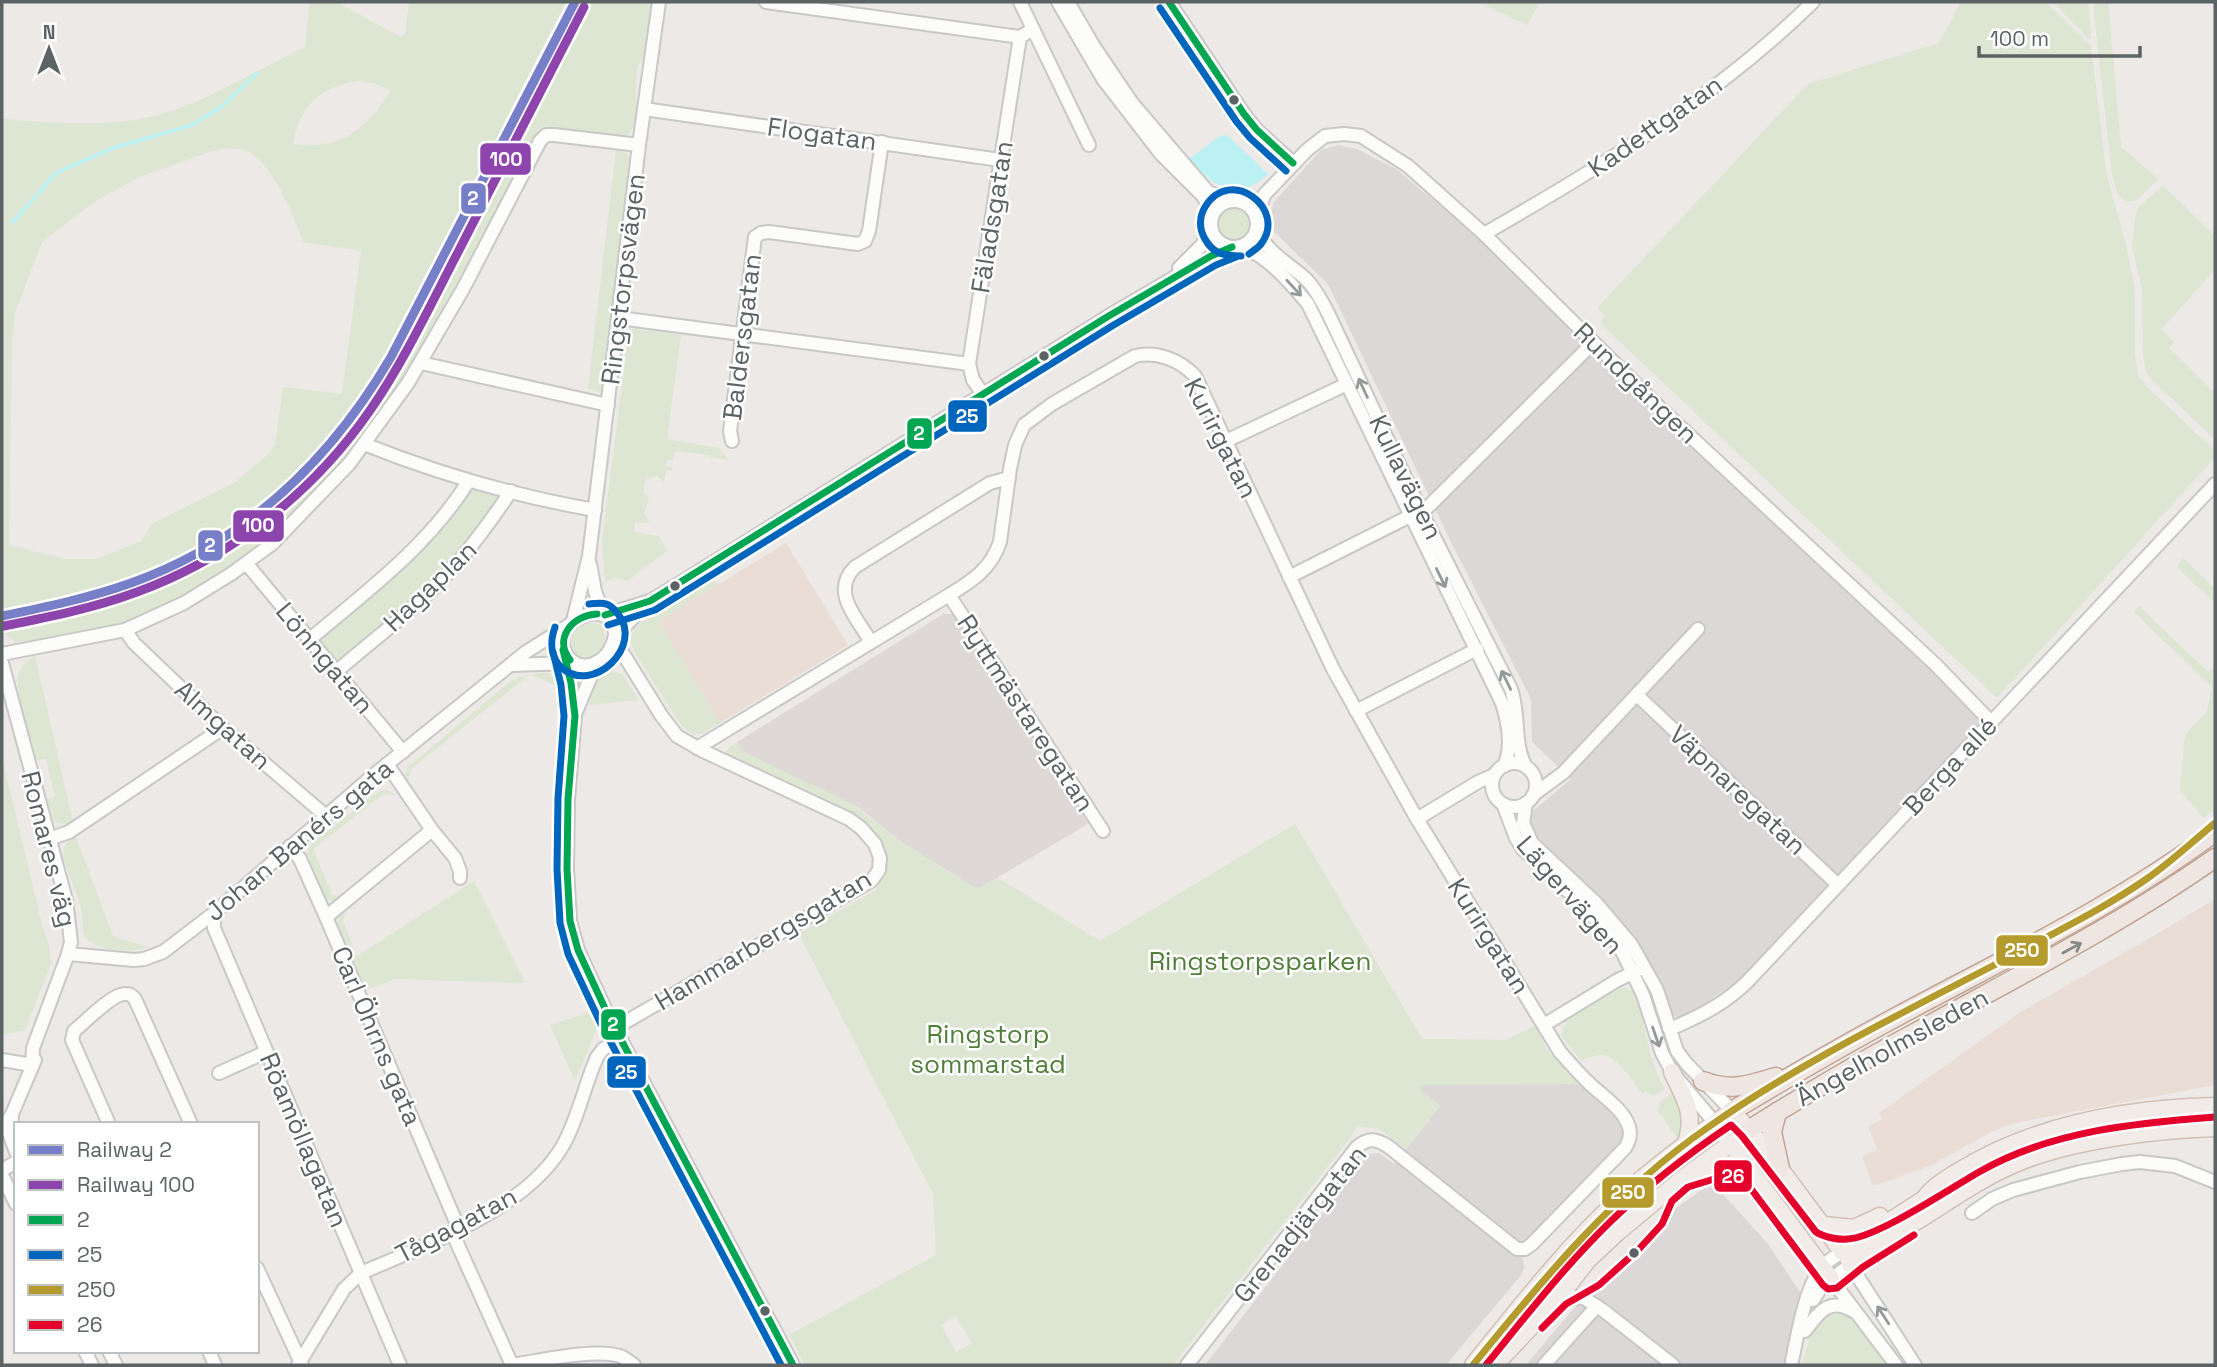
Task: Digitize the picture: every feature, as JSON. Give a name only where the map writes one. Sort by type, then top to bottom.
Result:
[{"type":"highway","points":[[2146,879],[2215,823]]},
{"type":"highway","name":"Ängelholmsleden","points":[[1732,1111],[1803,1068],[2076,921],[2146,879],[2215,832]]},
{"type":"highway","name":"Ängelholmsleden","points":[[1750,1129],[1911,1035],[2098,934],[2215,858]]},
{"type":"highway","points":[[1703,1081],[1726,1088],[1742,1087],[1803,1068]]},
{"type":"highway","points":[[1777,1112],[1772,1132],[1780,1169]]},
{"type":"main road","points":[[1672,1072],[1690,1115],[1686,1143]]},
{"type":"main road","points":[[1843,1254],[1924,1199],[1931,1189],[2022,1139],[2052,1130],[2146,1112],[2215,1106]]},
{"type":"main road","points":[[1473,1365],[1531,1293],[1622,1196],[1686,1143],[1732,1111]]},
{"type":"main road","name":"Lägervägen","points":[[1732,1111],[1750,1129],[1843,1254]]},
{"type":"main road","name":"Lägervägen","points":[[1715,1123],[1827,1272]]},
{"type":"main road","points":[[1843,1254],[1888,1238],[1979,1182],[2028,1159],[2068,1147],[2133,1136],[2215,1128]]},
{"type":"main road","points":[[1495,1365],[1560,1296],[1588,1261],[1618,1232],[1683,1178],[1750,1129]]},
{"type":"main road","points":[[1683,1178],[1726,1164],[1749,1168]]},
{"type":"main road","points":[[1824,1225],[1847,1229],[1862,1226],[1925,1189],[1931,1189]]},
{"type":"street","name":"Ringstorpsvägen","points":[[571,623],[589,556],[659,2]]},
{"type":"street","points":[[765,2],[1020,37],[1033,29]]},
{"type":"street","points":[[1020,2],[1089,145]]},
{"type":"street","points":[[1058,2],[1103,79],[1161,154],[1203,197],[1213,214]]},
{"type":"street","points":[[575,716],[598,661],[608,652],[615,638],[650,601],[1144,294],[1211,256],[1252,239],[1257,223],[1250,207],[1243,202],[1229,201],[1208,192],[1147,121],[1093,45],[1068,2]]},
{"type":"street","points":[[1169,2],[1244,114],[1257,130],[1293,163]]},
{"type":"street","name":"Kadettgatan","points":[[1484,234],[1558,192],[1653,132],[1714,88],[1813,2]]},
{"type":"street","name":"Fäladsgatan","points":[[969,364],[1020,37]]},
{"type":"street","name":"Flogatan","points":[[644,109],[1000,160]]},
{"type":"street","points":[[2,653],[125,630],[184,603],[246,563],[281,534],[342,471],[395,403],[421,363],[468,279],[540,141],[546,135],[554,135],[639,145]]},
{"type":"street","name":"Rundgången","points":[[1257,223],[1264,195],[1293,163],[1325,136],[1361,136],[1408,166],[1484,234],[1593,343],[1936,665],[1992,722]]},
{"type":"street","name":"Baldersgatan","points":[[732,441],[730,432],[755,237],[769,232],[858,244],[866,241],[882,142]]},
{"type":"street","name":"Rundgången","points":[[1243,202],[1264,195]]},
{"type":"street","points":[[1144,294],[1202,245],[1211,228],[1213,214],[1229,201]]},
{"type":"street","name":"Kullavägen","points":[[1257,223],[1265,246],[1306,279],[1318,293],[1502,702],[1514,746]]},
{"type":"street","points":[[1211,228],[1222,244],[1237,246]]},
{"type":"street","name":"Kullavägen","points":[[1237,246],[1264,258],[1308,304],[1347,384],[1511,689],[1517,712],[1514,746]]},
{"type":"street","points":[[619,318],[969,364],[973,380],[983,394]]},
{"type":"street","points":[[1289,577],[1428,507],[1593,343]]},
{"type":"street","name":"Kurirgatan","points":[[697,748],[979,576],[995,557],[1003,530],[1017,437],[1030,419],[1139,354],[1166,358],[1192,373],[1201,387],[1329,662],[1417,819],[1544,1025]]},
{"type":"street","points":[[421,363],[608,405]]},
{"type":"street","points":[[1226,442],[1347,384]]},
{"type":"street","points":[[364,444],[418,466],[468,482],[595,510]]},
{"type":"street","points":[[872,642],[845,596],[844,584],[851,571],[990,483],[1009,478]]},
{"type":"street","name":"Hagaplan","points":[[310,639],[393,570],[454,505],[468,482]]},
{"type":"street","name":"Berga allé","points":[[1669,1028],[1699,1016],[1733,996],[2215,484]]},
{"type":"street","name":"Hagaplan","points":[[337,671],[420,602],[482,535],[512,491]]},
{"type":"street","name":"Ringstorpsvägen","points":[[589,556],[595,591],[604,615]]},
{"type":"street","name":"Lönngatan","points":[[246,563],[403,752]]},
{"type":"street","name":"Ryttmästaregatan","points":[[949,595],[1103,831]]},
{"type":"street","points":[[650,601],[604,615],[589,614],[571,623],[563,635],[575,716],[568,807],[570,921],[582,961],[618,1034],[793,1365]]},
{"type":"street","points":[[604,615],[612,624],[615,638]]},
{"type":"street","name":"Johan Banérs gata","points":[[68,954],[124,960],[144,959],[163,952],[214,913],[325,815],[509,665],[571,623]]},
{"type":"street","points":[[1467,790],[1479,791],[1514,806],[1529,799],[1563,773],[1698,629]]},
{"type":"street","name":"Almgatan","points":[[125,630],[134,643],[223,728],[325,815]]},
{"type":"street","name":"Hammarbergsgatan","points":[[615,638],[635,674],[677,736],[697,748],[849,819],[875,844],[880,858],[880,867],[873,880],[618,1034]]},
{"type":"street","points":[[1356,711],[1477,649]]},
{"type":"street","points":[[509,665],[568,659],[582,665],[598,661],[616,661],[635,674]]},
{"type":"street","name":"Romares väg","points":[[2,663],[66,900],[71,942],[68,954]]},
{"type":"street","points":[[549,663],[570,679]]},
{"type":"street","name":"Väpnaregatan","points":[[1638,696],[1838,885]]},
{"type":"street","points":[[49,839],[69,832],[223,728]]},
{"type":"street","points":[[1500,801],[1492,787],[1514,746],[1535,780],[1529,799]]},
{"type":"street","points":[[1417,819],[1515,763],[1551,776],[1563,773]]},
{"type":"street","points":[[387,764],[432,830],[455,858],[460,878]]},
{"type":"street","name":"Lägervägen","points":[[1529,799],[1523,823],[1532,843],[1596,903],[1631,944],[1643,995],[1662,1053],[1672,1072],[1715,1123]]},
{"type":"street","name":"Lägervägen","points":[[1500,801],[1523,849],[1577,900],[1657,990],[1677,1051],[1732,1111]]},
{"type":"street","points":[[326,917],[432,830]]},
{"type":"street","name":"Carl Öhrns gata","points":[[289,846],[300,859],[326,917],[512,1365]]},
{"type":"street","name":"Röamöllagatan","points":[[214,913],[214,928],[400,1365]]},
{"type":"street","points":[[2,1130],[40,1051],[66,982],[70,970],[68,954]]},
{"type":"street","points":[[1544,1025],[1639,969]]},
{"type":"street","points":[[108,1122],[73,1043],[72,1035],[110,1001],[125,993],[135,999],[190,1122]]},
{"type":"street","name":"Grenadjärgatan","points":[[1187,1365],[1357,1147],[1365,1141],[1376,1140],[1390,1147],[1517,1249],[1525,1249],[1532,1244],[1625,1148],[1630,1134],[1629,1126],[1619,1111],[1560,1052],[1544,1025]]},
{"type":"street","name":"Tågagatan","points":[[300,1364],[344,1289],[361,1273],[456,1231],[520,1192],[547,1167],[563,1145],[597,1057],[618,1034]]},
{"type":"street","points":[[219,1073],[266,1052]]},
{"type":"street","points":[[2,1060],[32,1065]]},
{"type":"street","points":[[12,1114],[10,1136],[14,1147]]},
{"type":"street","points":[[1972,1213],[1992,1199],[2013,1190],[2122,1164],[2166,1164],[2192,1171],[2215,1182]]},
{"type":"street","points":[[2,1175],[14,1200]]},
{"type":"street","points":[[1792,1363],[1805,1331],[1810,1305],[1827,1272],[1843,1254],[1915,1365]]},
{"type":"street","points":[[259,1272],[300,1364]]},
{"type":"street","points":[[1792,1363],[1803,1311],[1817,1274],[1827,1272]]},
{"type":"street","name":"Lägervägen","points":[[1827,1272],[1896,1365]]},
{"type":"street","points":[[1560,1296],[1584,1298],[1673,1365]]},
{"type":"street","points":[[1544,1365],[1597,1306]]},
{"type":"street","points":[[1805,1331],[1821,1310],[1830,1307],[1849,1308],[1858,1313]]},
{"type":"street","points":[[512,1365],[560,1357],[608,1354],[620,1356],[634,1365]]},
{"type":"shaded area","points":[[1339,145],[1357,149],[1396,169],[1491,248],[1989,722],[1741,983],[1716,995],[1695,1013],[1679,1018],[1672,1015],[1654,969],[1640,947],[1531,830],[1529,818],[1534,810],[1571,779],[1532,742],[1531,699],[1449,538],[1328,284],[1269,227],[1273,203],[1321,150]]},
{"type":"shaded area","points":[[786,543],[848,645],[720,723],[658,621]]},
{"type":"shaded area","points":[[943,614],[953,614],[1088,824],[978,889],[904,844],[858,807],[741,751],[737,742]]},
{"type":"shaded area","points":[[2215,899],[2215,1085],[2015,1123],[1993,1131],[1932,1165],[1873,1186],[1862,1156],[1877,1150],[1868,1126],[1882,1120],[1879,1113],[2019,1013]]},
{"type":"shaded area","points":[[1578,1084],[1615,1116],[1623,1131],[1620,1142],[1532,1241],[1522,1246],[1522,1274],[1446,1365],[1205,1365],[1369,1154],[1379,1153],[1394,1164],[1440,1106],[1420,1090],[1423,1085]]},
{"type":"shaded area","points":[[1712,1182],[1768,1244],[1804,1298],[1784,1365],[1526,1365],[1601,1276],[1657,1222]]},
{"type":"green space","points":[[310,2],[336,2],[401,37],[405,34],[409,2],[566,2],[511,109],[520,119],[583,2],[653,2],[648,45],[636,75],[635,119],[628,135],[543,126],[538,129],[434,332],[377,419],[315,492],[266,540],[212,578],[151,613],[105,628],[16,643],[4,633],[2,623],[2,119],[100,123],[158,115],[214,94],[305,47]],"holes":[[[359,81],[391,90],[373,116],[339,140],[325,144],[293,144],[301,119],[314,100],[333,88]],[[228,148],[248,152],[262,162],[283,196],[303,242],[361,251],[342,394],[283,387],[275,445],[266,456],[237,481],[153,523],[141,541],[97,559],[66,559],[9,545],[12,344],[15,313],[42,242],[94,202],[137,178],[212,151]]]},
{"type":"green space","points":[[1478,2],[1540,2],[1527,25]]},
{"type":"green space","points":[[1961,2],[2045,2],[2091,46],[2107,177],[2135,290],[2135,356],[2138,375],[2146,386],[2215,451],[2215,457],[1997,698],[1600,323],[1605,316],[1597,308],[1808,84],[1939,43]]},
{"type":"green space","points":[[2053,2],[2089,2],[2091,38],[2089,39]]},
{"type":"green space","points":[[2094,2],[2108,2],[2121,147],[2158,179],[2136,201],[2125,202],[2118,194],[2112,175]]},
{"type":"green space","points":[[616,150],[628,155],[631,169],[604,369],[605,388],[601,397],[599,391],[588,389]]},
{"type":"green space","points":[[2163,186],[2215,236],[2215,270],[2161,329],[2174,342],[2169,348],[2215,394],[2215,439],[2152,380],[2146,371],[2143,356],[2142,289],[2132,246],[2139,206]]},
{"type":"green space","points":[[1234,208],[1245,213],[1250,224],[1245,235],[1234,240],[1223,235],[1218,224],[1223,213]]},
{"type":"green space","points":[[634,329],[681,335],[667,439],[719,448],[729,460],[675,451],[673,460],[667,460],[666,467],[672,467],[672,471],[666,471],[664,482],[657,476],[646,479],[643,491],[649,499],[644,513],[649,521],[635,522],[634,532],[658,536],[668,550],[627,581],[614,578],[605,582],[602,541],[629,332]]},
{"type":"green space","points":[[468,488],[490,491],[496,496],[497,505],[480,530],[420,598],[334,666],[317,645],[318,639]]},
{"type":"green space","points":[[2183,558],[2215,589],[2215,603],[2177,567]]},
{"type":"green space","points":[[709,581],[718,584],[658,621],[720,723],[703,733],[693,735],[681,725],[634,651],[630,637],[644,620],[655,612]]},
{"type":"green space","points":[[2139,606],[2208,672],[2215,665],[2215,810],[2203,818],[2180,790],[2185,735],[2207,712],[2212,687],[2134,612]]},
{"type":"green space","points":[[589,623],[600,624],[605,634],[604,642],[596,654],[587,658],[579,657],[572,652],[569,637],[576,629]]},
{"type":"green space","points":[[35,656],[73,822],[67,825],[55,822],[47,799],[55,797],[46,759],[36,760],[19,694],[20,670]]},
{"type":"green space","points":[[609,671],[621,673],[639,700],[589,705],[598,681]]},
{"type":"green space","points":[[530,674],[553,675],[559,679],[561,688]]},
{"type":"green space","points":[[530,674],[411,769],[407,787],[404,776],[408,767],[511,681]]},
{"type":"green space","points":[[737,742],[741,751],[851,803],[904,844],[978,889],[998,878],[1100,941],[1295,824],[1422,1039],[1506,1040],[1535,1026],[1548,1051],[1578,1084],[1423,1085],[1420,1090],[1440,1105],[1405,1149],[1379,1129],[1356,1126],[1353,1134],[1173,1365],[805,1365],[789,1335],[936,1255],[933,1194],[799,934],[876,890],[883,870],[876,840],[728,760],[725,754],[729,747]],"holes":[[[956,1316],[972,1343],[956,1352],[941,1325]]]},
{"type":"green space","points":[[2,757],[49,945],[51,964],[25,1030],[2,1035]]},
{"type":"green space","points":[[383,790],[395,795],[383,794],[313,849],[332,895],[343,897],[335,902],[327,901],[307,854],[309,846]]},
{"type":"green space","points":[[76,837],[113,936],[148,947],[114,950],[96,945],[85,936],[81,906],[63,856],[66,844]]},
{"type":"green space","points":[[474,881],[525,983],[395,979],[368,989],[363,986],[337,927],[337,920],[346,910],[343,921],[357,956]]},
{"type":"green space","points":[[1618,987],[1630,989],[1637,997],[1652,1058],[1665,1088],[1654,1096],[1646,1092],[1643,1094],[1624,1070],[1607,1056],[1599,1055],[1580,1060],[1562,1036],[1567,1024],[1564,1020]]},
{"type":"green space","points":[[593,1011],[597,1023],[595,1033],[575,1081],[550,1025]]},
{"type":"green space","points":[[1671,1093],[1684,1108],[1683,1133],[1678,1139],[1658,1111],[1660,1103]]},
{"type":"green space","points":[[1835,1311],[1848,1314],[1855,1320],[1889,1365],[1802,1365],[1811,1332],[1825,1313]]},
{"type":"water","points":[[1227,135],[1268,174],[1257,183],[1246,188],[1226,188],[1207,177],[1189,159],[1220,136]]},
{"type":"waterway","points":[[13,222],[56,173],[113,148],[192,125],[221,107],[257,73]]},
{"type":"rail line","name":"2","points":[[2,616],[99,593],[173,566],[248,521],[281,494],[312,463],[341,430],[391,357],[575,2]]},
{"type":"rail line","name":"100","points":[[4,626],[104,603],[172,577],[238,541],[297,494],[324,468],[371,409],[405,353],[584,7]]},
{"type":"transit line","name":"2","points":[[1169,2],[1244,114],[1257,130],[1293,163]]},
{"type":"transit line","name":"25","points":[[1160,8],[1236,121],[1250,138],[1286,171]]},
{"type":"transit line","name":"25","points":[[1241,256],[1225,255],[1216,251],[1208,244],[1201,227],[1205,207],[1216,195],[1228,190],[1241,191],[1252,197],[1262,206],[1267,218],[1267,231],[1261,244],[1249,254]]},
{"type":"transit line","name":"2","points":[[605,615],[650,601],[1107,317],[1211,256],[1232,247]]},
{"type":"transit line","name":"25","points":[[608,625],[655,610],[1112,326],[1216,265],[1236,257]]},
{"type":"transit line","name":"25","points":[[555,627],[552,649],[562,668],[574,675],[600,671],[620,652],[625,640],[624,627],[610,605],[589,604]]},
{"type":"transit line","name":"2","points":[[570,660],[564,644],[568,629],[580,619],[597,614]]},
{"type":"transit line","name":"2","points":[[563,650],[575,716],[568,799],[567,869],[570,921],[578,950],[608,1015],[793,1365]]},
{"type":"transit line","name":"25","points":[[553,652],[561,685],[564,716],[558,798],[557,869],[560,923],[568,954],[599,1020],[781,1365]]},
{"type":"transit line","name":"250","points":[[1473,1365],[1554,1269],[1611,1208],[1673,1153],[1707,1128],[1821,1056],[2115,899],[2163,867],[2215,823]]},
{"type":"transit line","name":"26","points":[[1486,1365],[1561,1274],[1609,1223],[1668,1171],[1731,1125],[1816,1232],[1843,1239],[1876,1231],[1979,1172],[2035,1147],[2094,1131],[2215,1117]]},
{"type":"transit line","name":"26","points":[[1542,1328],[1566,1304],[1599,1285],[1639,1249],[1662,1224],[1672,1201],[1688,1187],[1727,1175],[1743,1178],[1828,1289],[1837,1288],[1863,1267],[1914,1235]]},
{"type":"park label","name":"Ringstorpsparken","points":[[1260,961]]},
{"type":"park label","name":"Ringstorp sommarstad","points":[[988,1049]]}]
